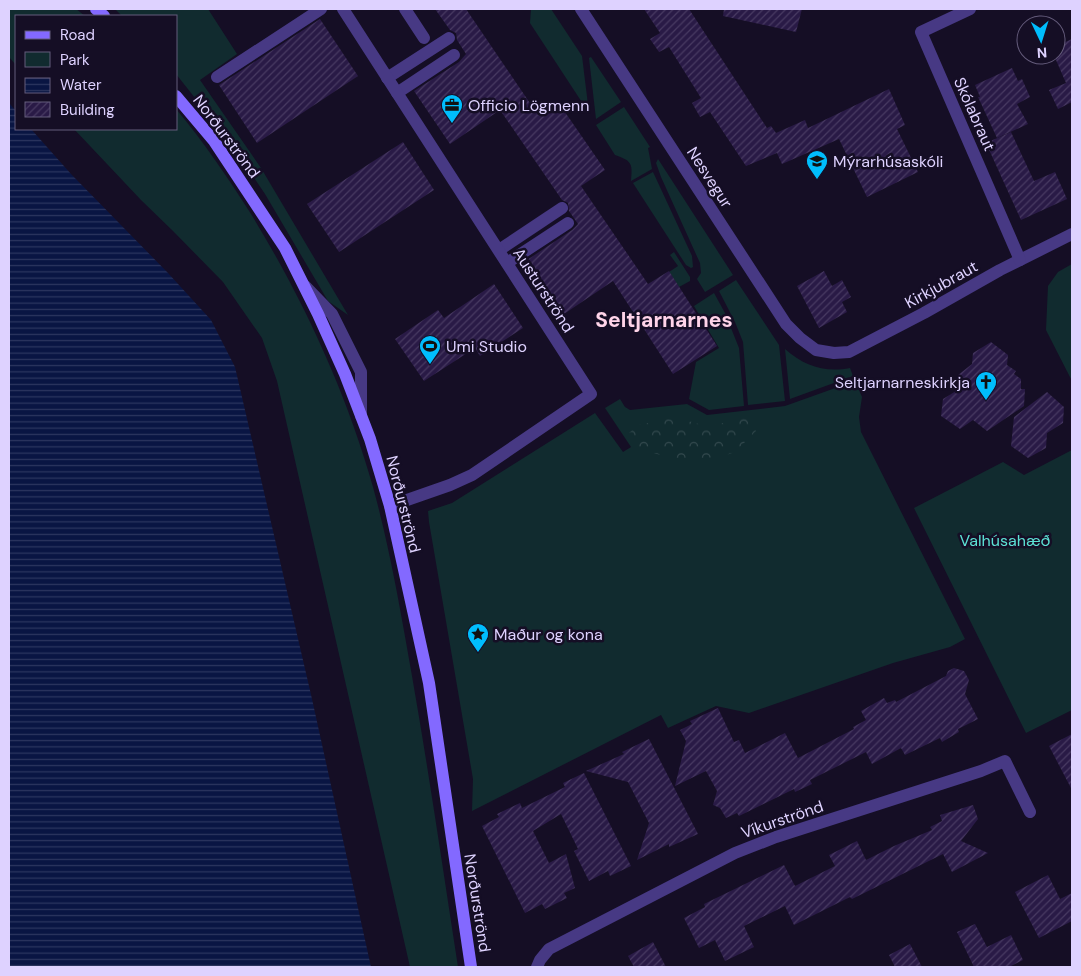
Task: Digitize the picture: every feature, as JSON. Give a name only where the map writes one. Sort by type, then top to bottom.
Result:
[{"type":"street","points":[[217,77],[321,9]]},
{"type":"street","name":"Austurströnd","points":[[343,9],[591,394],[472,474],[450,485],[390,506]]},
{"type":"street","points":[[405,9],[424,38]]},
{"type":"street","name":"Nesvegur","points":[[581,9],[786,324],[809,346],[824,352]]},
{"type":"street","name":"Skólabraut","points":[[970,9],[921,32],[1020,260]]},
{"type":"street","points":[[387,78],[449,38]]},
{"type":"street","points":[[397,92],[454,55]]},
{"type":"street","name":"Norðurströnd","points":[[178,98],[214,140],[285,248],[341,365],[370,439],[390,506],[429,683],[472,967]]},
{"type":"street","points":[[499,250],[562,208]]},
{"type":"street","points":[[507,263],[568,223]]},
{"type":"street","name":"Kirkjubraut","points":[[824,352],[834,354],[849,352],[1072,234]]},
{"type":"street","name":"Víkurströnd","points":[[537,967],[549,949],[735,854],[776,837],[981,771],[1005,761],[1030,812]]},
{"type":"green space","points":[[9,9],[76,9],[84,15],[15,15],[15,64],[9,57]]},
{"type":"green space","points":[[115,9],[208,9],[237,54],[200,80],[261,168],[348,315],[328,301],[265,194],[229,141],[178,77],[178,15],[121,15]]},
{"type":"green space","points":[[531,9],[551,9],[582,56],[589,113],[530,23]]},
{"type":"green space","points":[[591,57],[621,102],[596,119],[589,58]]},
{"type":"green space","points":[[624,107],[650,147],[648,148],[652,169],[631,181],[632,170],[630,163],[615,155],[596,125]]},
{"type":"green space","points":[[178,112],[234,187],[270,246],[305,312],[336,381],[362,451],[390,557],[424,749],[458,967],[410,967],[277,381],[262,338],[223,282],[141,200],[75,130],[178,130]]},
{"type":"green space","points":[[658,159],[733,275],[705,292],[697,279],[701,273],[700,263],[661,177],[656,163]]},
{"type":"green space","points":[[653,172],[692,256],[693,267],[691,268],[686,265],[633,183]]},
{"type":"green space","points":[[674,252],[690,277],[690,281],[679,287],[669,272],[678,266],[670,255]]},
{"type":"green space","points":[[1072,264],[1072,381],[1046,330],[1048,286],[1058,272]]},
{"type":"green space","points":[[736,280],[779,345],[785,401],[748,405],[743,342],[719,291]]},
{"type":"green space","points":[[714,293],[725,313],[739,348],[744,406],[709,410],[689,399],[696,362],[719,348],[694,306]]},
{"type":"green space","points":[[785,349],[800,360],[815,367],[832,370],[850,368],[853,376],[790,399]]},
{"type":"green space","points":[[855,381],[862,397],[859,417],[861,432],[965,639],[950,647],[893,663],[749,713],[716,706],[668,728],[661,715],[472,811],[473,779],[428,511],[452,503],[595,413],[623,452],[631,447],[605,408],[620,399],[625,407],[630,410],[687,404],[707,415],[785,406]]},
{"type":"green space","points":[[750,416],[755,421],[756,431],[735,452],[720,457],[677,459],[637,449],[630,441],[629,433],[638,425],[667,419],[693,422],[707,427]]},
{"type":"green space","name":"Valhúsahæð","points":[[1072,450],[1072,710],[1026,733],[914,508],[1003,462],[1024,475]]},
{"type":"water","points":[[9,103],[15,110],[15,130],[32,130],[71,174],[168,273],[211,320],[235,367],[312,699],[371,967],[9,967]]},
{"type":"building","points":[[435,9],[466,9],[538,115],[558,102],[605,170],[581,186],[648,284],[669,271],[717,346],[673,374],[613,281],[564,314],[527,260],[578,224],[569,211],[568,203],[562,200],[500,110],[450,144],[414,91],[459,62],[466,54],[457,40],[456,33],[450,30]]},
{"type":"building","points":[[644,9],[689,9],[767,128],[771,126],[776,133],[805,120],[808,128],[889,89],[905,125],[897,129],[918,172],[867,197],[839,139],[782,164],[777,153],[746,166],[710,112],[700,117],[692,103],[701,98],[669,47],[659,52],[650,39],[660,33]]},
{"type":"building","points":[[724,9],[802,9],[796,32],[723,16]]},
{"type":"building","points":[[320,19],[358,76],[257,143],[219,85]]},
{"type":"building","points":[[1072,39],[1072,102],[1058,109],[1049,90],[1066,83],[1058,65],[1066,65],[1066,42]]},
{"type":"building","points":[[1012,68],[1018,81],[1022,79],[1030,97],[1017,104],[1028,124],[997,138],[978,97],[980,97],[975,85]]},
{"type":"building","points":[[1011,132],[1034,181],[1055,172],[1067,199],[1021,220],[986,143]]},
{"type":"building","points":[[403,142],[434,190],[339,252],[307,204]]},
{"type":"building","points":[[824,271],[832,286],[842,280],[851,297],[842,302],[847,312],[819,328],[797,286]]},
{"type":"building","points":[[494,284],[523,328],[480,356],[475,348],[424,381],[395,339],[438,310],[444,318]]},
{"type":"building","name":"Seltjarnarneskirkja","points":[[991,342],[1008,355],[1007,365],[1016,371],[1014,374],[1021,379],[1021,389],[1025,389],[1024,406],[987,431],[973,420],[960,429],[941,416],[943,399],[956,391],[958,375],[972,364],[973,353]]},
{"type":"building","points":[[1047,392],[1064,407],[1063,423],[1047,433],[1046,448],[1028,458],[1011,446],[1014,417]]},
{"type":"building","points":[[954,668],[964,671],[969,680],[965,694],[978,719],[958,729],[959,732],[942,742],[940,738],[905,755],[901,748],[872,764],[866,752],[810,780],[812,784],[795,792],[794,789],[739,816],[737,813],[726,818],[720,808],[713,805],[717,791],[706,771],[675,786],[686,741],[680,730],[692,724],[690,721],[718,708],[734,742],[739,740],[745,753],[785,733],[798,758],[854,729],[853,727],[866,720],[861,711],[884,698],[887,703],[895,700],[896,702],[946,676],[948,671]]},
{"type":"building","points":[[1072,734],[1072,790],[1049,746]]},
{"type":"building","points":[[649,739],[698,834],[669,847],[669,844],[637,860],[649,823],[628,782],[586,771],[624,754],[622,752]]},
{"type":"building","points":[[584,773],[631,866],[610,876],[608,871],[589,881],[574,851],[578,849],[561,814],[533,831],[549,863],[566,854],[575,888],[564,893],[567,898],[545,909],[542,904],[525,913],[482,826],[499,817],[497,814],[520,803],[522,808],[565,787],[563,783]]},
{"type":"building","points":[[973,805],[978,819],[961,841],[988,853],[952,872],[943,854],[794,925],[785,906],[744,926],[754,947],[725,961],[715,940],[699,948],[684,918],[705,907],[704,904],[784,865],[795,886],[835,866],[829,855],[857,841],[866,860],[932,830],[930,827],[942,821],[940,815]]},
{"type":"building","points":[[1048,875],[1060,899],[1072,893],[1072,921],[1039,938],[1015,892]]},
{"type":"building","points":[[975,924],[987,947],[1011,935],[1023,960],[1009,967],[974,967],[957,932]]},
{"type":"building","points":[[653,942],[666,967],[634,967],[628,956]]},
{"type":"building","points":[[910,944],[922,967],[895,967],[889,955]]},
{"type":"place","name":"Officio Lögmenn","points":[[452,124]]},
{"type":"place","name":"Mýrarhúsaskóli","points":[[817,180]]},
{"type":"place","name":"Umi Studio","points":[[430,365]]},
{"type":"place","name":"Seltjarnarneskirkja","points":[[986,401]]},
{"type":"place","name":"Maður og kona","points":[[478,653]]},
{"type":"district","name":"Seltjarnarnes","points":[[664,320]]}]
